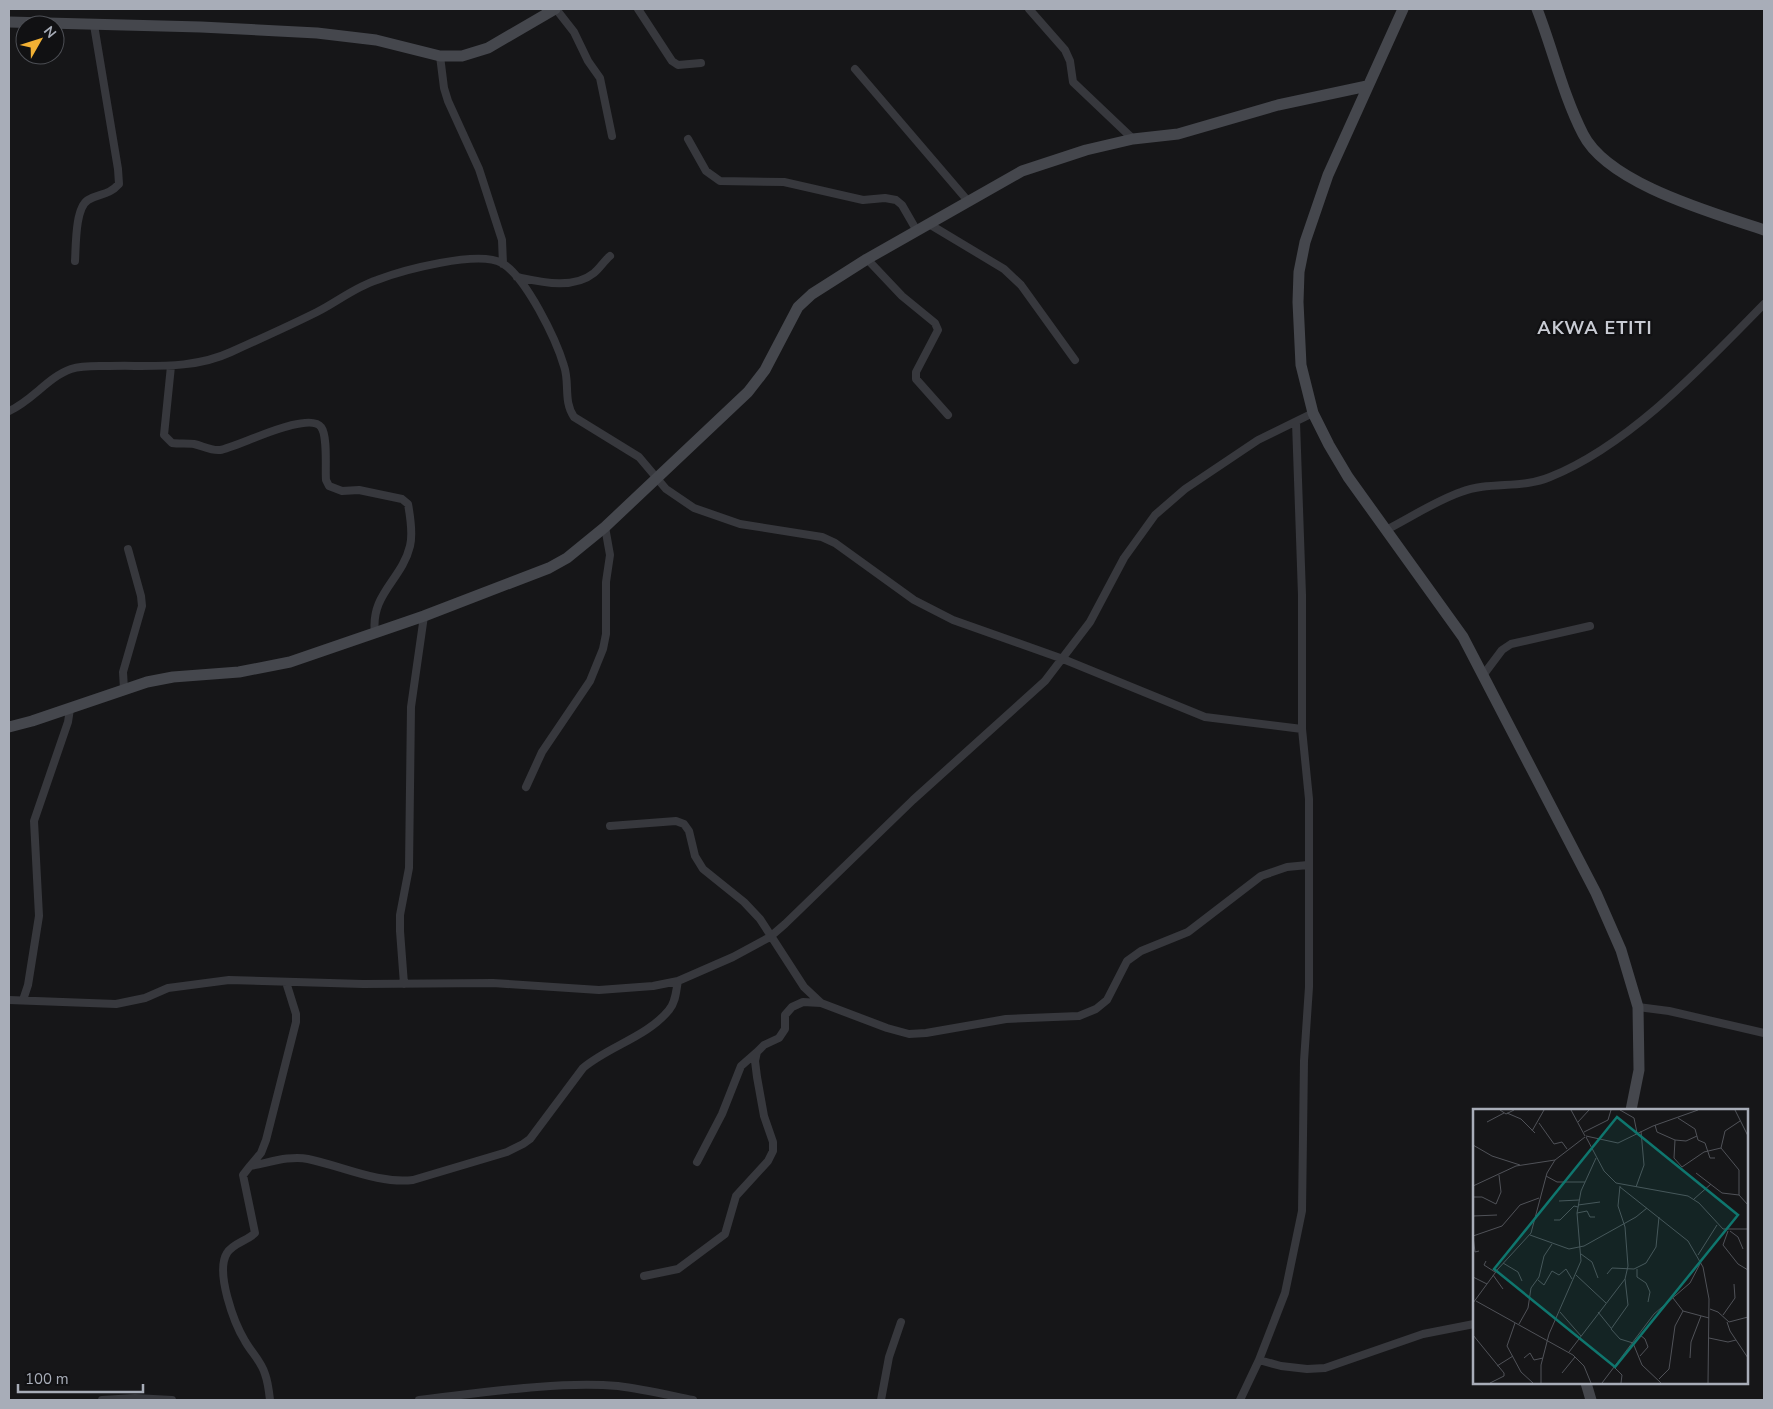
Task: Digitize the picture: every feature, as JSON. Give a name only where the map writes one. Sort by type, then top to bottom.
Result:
[{"type":"main road","points":[[9,22],[201,27],[316,33],[376,40],[440,56],[462,56],[488,48],[556,9]]},
{"type":"main road","points":[[1403,9],[1367,86],[1313,213],[1299,272],[1298,337],[1301,365],[1313,412],[1329,445],[1348,477],[1457,629],[1484,674],[1596,893],[1621,950],[1638,1007],[1639,1070],[1631,1109]]},
{"type":"main road","points":[[1537,9],[1583,134],[1599,156],[1664,195],[1764,230]]},
{"type":"main road","points":[[9,727],[70,709],[124,689],[173,677],[239,672],[271,667],[424,616],[549,568],[567,558],[605,527],[748,392],[764,370],[798,307],[812,294],[867,259],[1022,171],[1086,150],[1133,139],[1178,134],[1278,105],[1367,86]]},
{"type":"main road","points":[[1586,1384],[1591,1400]]},
{"type":"street","points":[[556,9],[574,32],[588,61],[600,78],[612,136]]},
{"type":"street","points":[[638,9],[672,61],[678,65],[701,63]]},
{"type":"street","points":[[1029,9],[1065,50],[1070,60],[1074,82],[1133,139]]},
{"type":"street","points":[[75,261],[80,210],[86,201],[111,192],[118,184],[118,169],[94,25]]},
{"type":"street","points":[[440,56],[444,88],[448,101],[479,169],[502,240],[503,264]]},
{"type":"street","points":[[855,68],[968,201]]},
{"type":"street","points":[[688,139],[706,172],[720,181],[784,182],[863,200],[885,198],[896,200],[902,205],[917,231]]},
{"type":"street","points":[[929,224],[1004,269],[1022,285],[1075,360]]},
{"type":"street","points":[[517,278],[566,283],[580,281],[594,272],[610,256]]},
{"type":"street","points":[[9,411],[19,407],[71,369],[141,365],[171,366],[204,362],[229,353],[318,312],[377,280],[446,261],[492,259],[503,264],[530,294],[548,328],[565,367],[568,409],[574,416],[639,457],[657,479],[677,498],[694,508],[740,524],[822,536],[928,607],[953,620],[1062,659],[1205,717],[1302,729]]},
{"type":"street","points":[[867,259],[902,296],[936,323],[938,330],[916,372],[916,379],[948,415]]},
{"type":"street","points":[[1386,530],[1461,492],[1533,484],[1590,457],[1623,435],[1702,368],[1764,304]]},
{"type":"street","points":[[171,366],[164,434],[172,443],[194,444],[219,450],[279,430],[310,422],[317,423],[322,427],[324,436],[326,480],[329,486],[342,491],[359,490],[402,499],[408,504],[410,545],[396,576],[378,604],[373,619],[374,633]]},
{"type":"street","points":[[9,1000],[116,1004],[145,998],[168,988],[230,980],[404,984],[493,983],[599,990],[653,986],[678,981],[734,957],[770,937],[913,800],[1045,681],[1090,622],[1124,558],[1155,514],[1185,489],[1258,440],[1313,412]]},
{"type":"street","points":[[1240,1400],[1260,1360],[1285,1293],[1302,1211],[1304,1061],[1308,987],[1309,799],[1302,729],[1302,595],[1296,422]]},
{"type":"street","points":[[526,786],[542,752],[590,681],[603,649],[606,634],[606,582],[610,555],[605,527]]},
{"type":"street","points":[[124,689],[123,672],[142,606],[142,596],[128,549]]},
{"type":"street","points":[[404,984],[400,915],[409,868],[411,707],[424,616]]},
{"type":"street","points":[[1484,674],[1502,650],[1511,644],[1590,626]]},
{"type":"street","points":[[23,1000],[28,985],[40,916],[34,821],[68,722],[70,709]]},
{"type":"street","points":[[610,826],[676,821],[684,824],[689,831],[695,856],[703,869],[744,902],[760,919],[804,987],[821,1002],[887,1028],[909,1034],[926,1033],[1006,1019],[1079,1016],[1096,1009],[1107,1000],[1127,961],[1141,951],[1188,932],[1261,876],[1287,867],[1308,865]]},
{"type":"street","points":[[250,1166],[295,1158],[307,1159],[337,1168],[401,1182],[507,1152],[530,1139],[583,1068],[593,1060],[650,1028],[670,1010],[678,981]]},
{"type":"street","points":[[270,1400],[265,1373],[238,1328],[224,1283],[224,1261],[232,1247],[255,1233],[243,1175],[261,1153],[266,1140],[296,1022],[296,1014],[286,982]]},
{"type":"street","points":[[697,1162],[722,1114],[741,1066],[764,1045],[779,1038],[785,1029],[785,1015],[792,1007],[803,1002],[821,1002]]},
{"type":"street","points":[[1638,1007],[1669,1012],[1764,1034]]},
{"type":"street","points":[[644,1276],[678,1269],[718,1240],[727,1229],[736,1196],[768,1160],[773,1151],[773,1142],[764,1116],[759,1086],[755,1061],[757,1052]]},
{"type":"street","points":[[881,1400],[889,1357],[901,1322]]},
{"type":"street","points":[[1260,1360],[1281,1366],[1307,1369],[1325,1368],[1423,1334],[1473,1324]]},
{"type":"street","points":[[419,1400],[498,1391],[595,1385],[640,1389],[693,1400]]},
{"type":"street","points":[[102,1400],[135,1398],[172,1400]]},
{"type":"district","name":"AKWA ETITI","points":[[1595,328]]}]
